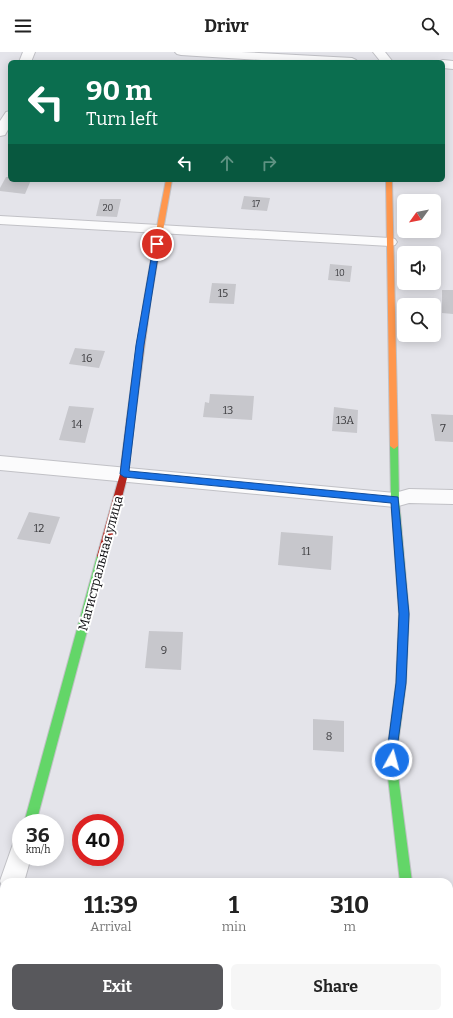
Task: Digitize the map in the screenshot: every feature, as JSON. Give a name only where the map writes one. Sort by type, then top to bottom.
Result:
[{"type":"street","points":[[181,52],[210,58],[281,60]]},
{"type":"street","points":[[379,52],[385,60]]},
{"type":"street","points":[[0,132],[8,118]]},
{"type":"street","name":"Магистральная улица","points":[[32,814],[124,474],[140,345],[159,229],[169,182]]},
{"type":"street","points":[[389,182],[395,500],[404,614],[401,683],[392,760],[406,878]]},
{"type":"street","points":[[0,220],[390,242]]},
{"type":"street","points":[[0,463],[395,500],[409,496],[453,497]]},
{"type":"street","points":[[13,878],[17,866]]},
{"type":"building","points":[[6,177],[8,177],[8,182],[30,182],[25,194],[0,191]]},
{"type":"building","points":[[244,196],[270,198],[267,211],[241,209]]},
{"type":"building","points":[[100,199],[121,199],[117,217],[96,216]]},
{"type":"building","points":[[330,264],[352,266],[350,282],[328,280]]},
{"type":"building","points":[[212,283],[236,284],[234,304],[209,303]]},
{"type":"building","points":[[442,290],[453,290],[453,314],[442,313]]},
{"type":"building","points":[[75,348],[105,351],[99,368],[69,364]]},
{"type":"building","points":[[210,394],[254,396],[252,420],[203,417],[205,402],[209,403]]},
{"type":"building","points":[[69,406],[94,408],[85,443],[59,440]]},
{"type":"building","points":[[334,407],[358,410],[357,433],[332,431]]},
{"type":"building","points":[[431,414],[453,415],[453,442],[435,441]]},
{"type":"building","points":[[29,512],[60,517],[50,544],[17,539]]},
{"type":"building","points":[[281,532],[333,536],[331,570],[278,565]]},
{"type":"building","points":[[149,631],[183,632],[181,670],[145,668]]},
{"type":"building","points":[[313,719],[344,721],[344,752],[313,750]]},
{"type":"traffic: fast","points":[[394,446],[395,500],[404,614],[401,683],[391,760],[406,878]]},
{"type":"traffic: fast","points":[[32,814],[102,556]]},
{"type":"traffic: slow","points":[[131,417],[148,298],[169,182]]},
{"type":"traffic: slow","points":[[389,182],[394,446]]},
{"type":"traffic: jam","points":[[102,556],[124,474],[131,417]]},
{"type":"route","points":[[157,244],[140,345],[124,474],[395,500],[404,614],[401,683],[392,760]]}]
